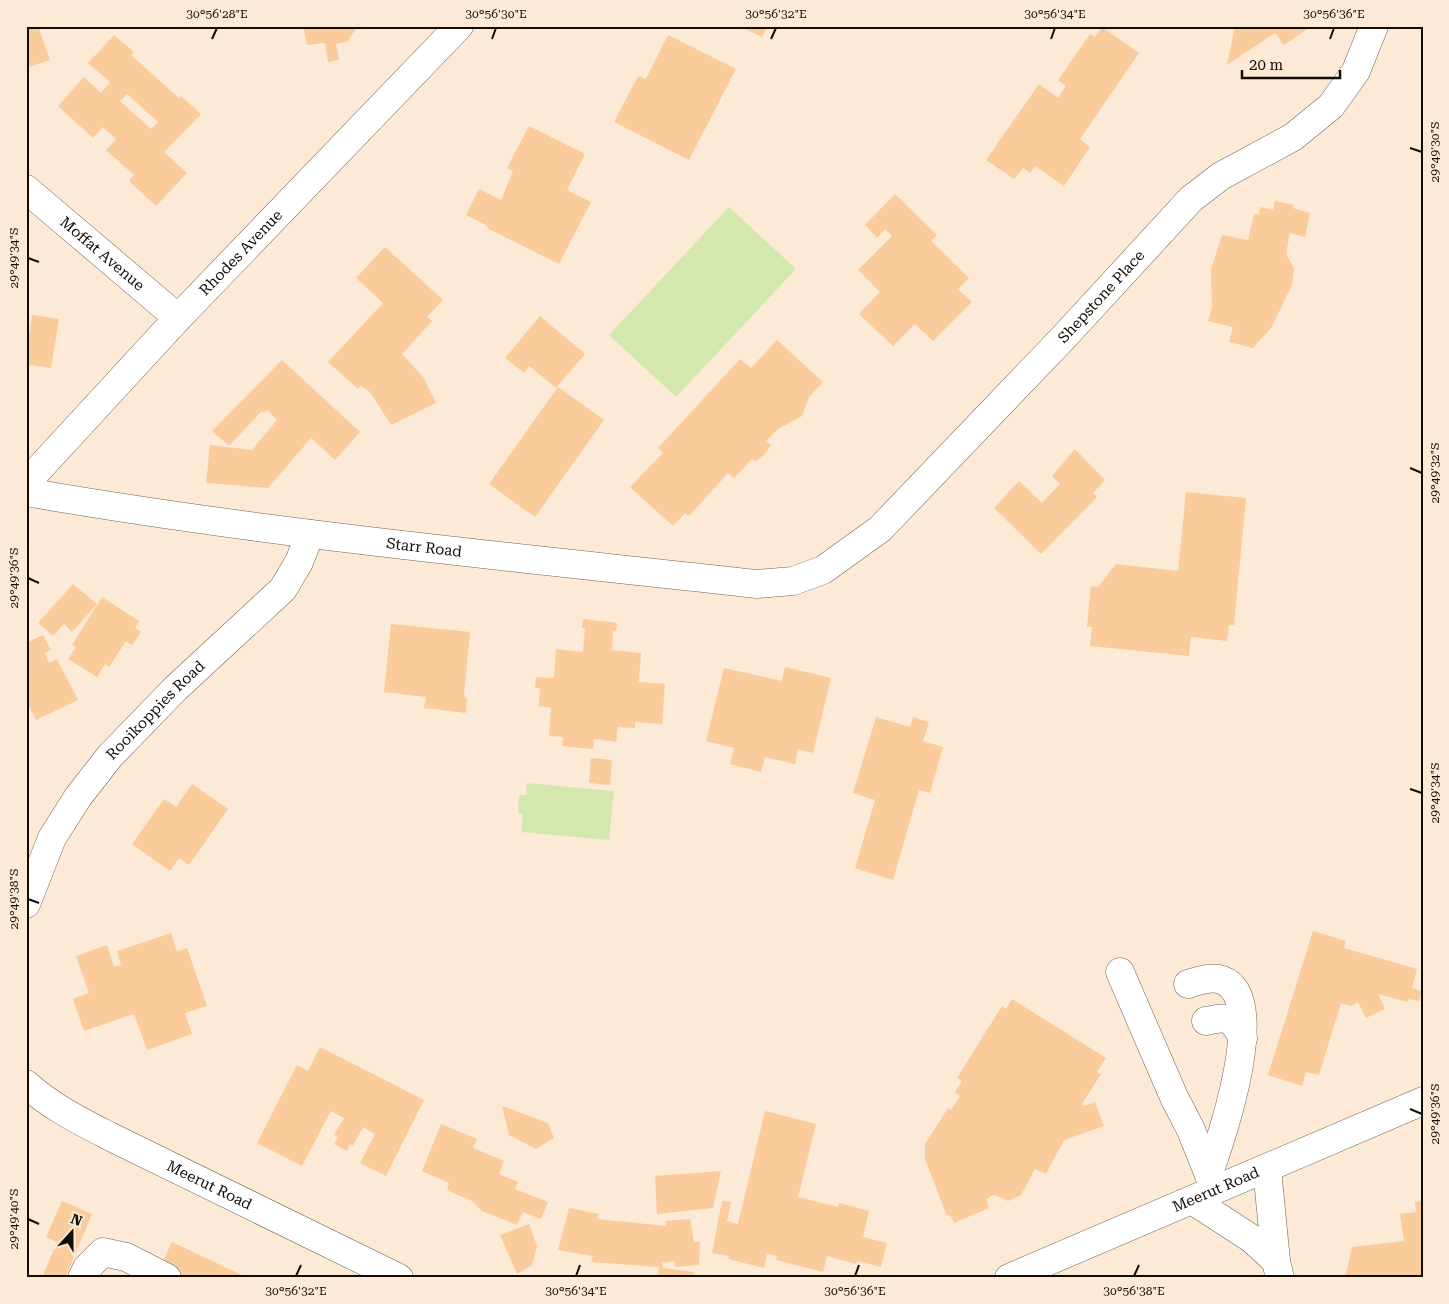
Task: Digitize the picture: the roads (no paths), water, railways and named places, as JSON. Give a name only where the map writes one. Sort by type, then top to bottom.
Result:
[{"type":"street","name":"Rhodes Avenue","points":[[26,483],[178,318],[459,26]]},
{"type":"street","name":"Shepstone Place","points":[[823,570],[880,529],[1064,337],[1191,200],[1221,176],[1293,137],[1331,106],[1356,71],[1374,26]]},
{"type":"street","name":"Moffat Avenue","points":[[26,189],[178,318]]},
{"type":"street","name":"Starr Road","points":[[26,492],[113,507],[310,534],[757,584],[793,581],[823,570]]},
{"type":"street","name":"Rooikoppies Road","points":[[26,904],[52,838],[83,790],[110,756],[176,688],[283,589],[299,562],[310,534]]},
{"type":"street","points":[[1120,972],[1206,1188],[1278,1269]]},
{"type":"street","points":[[1188,984],[1214,978],[1221,980],[1233,987],[1243,1015],[1243,1038],[1232,1094],[1206,1188]]},
{"type":"street","points":[[1206,1021],[1221,1018],[1228,1019],[1236,1026],[1243,1038]]},
{"type":"street","name":"Meerut Road","points":[[26,1084],[72,1117],[399,1278]]},
{"type":"street","name":"Meerut Road","points":[[1009,1278],[1206,1188],[1267,1169],[1423,1101]]},
{"type":"street","points":[[1267,1169],[1278,1269]]},
{"type":"street","points":[[82,1278],[87,1268],[103,1252],[126,1257],[167,1278]]}]
